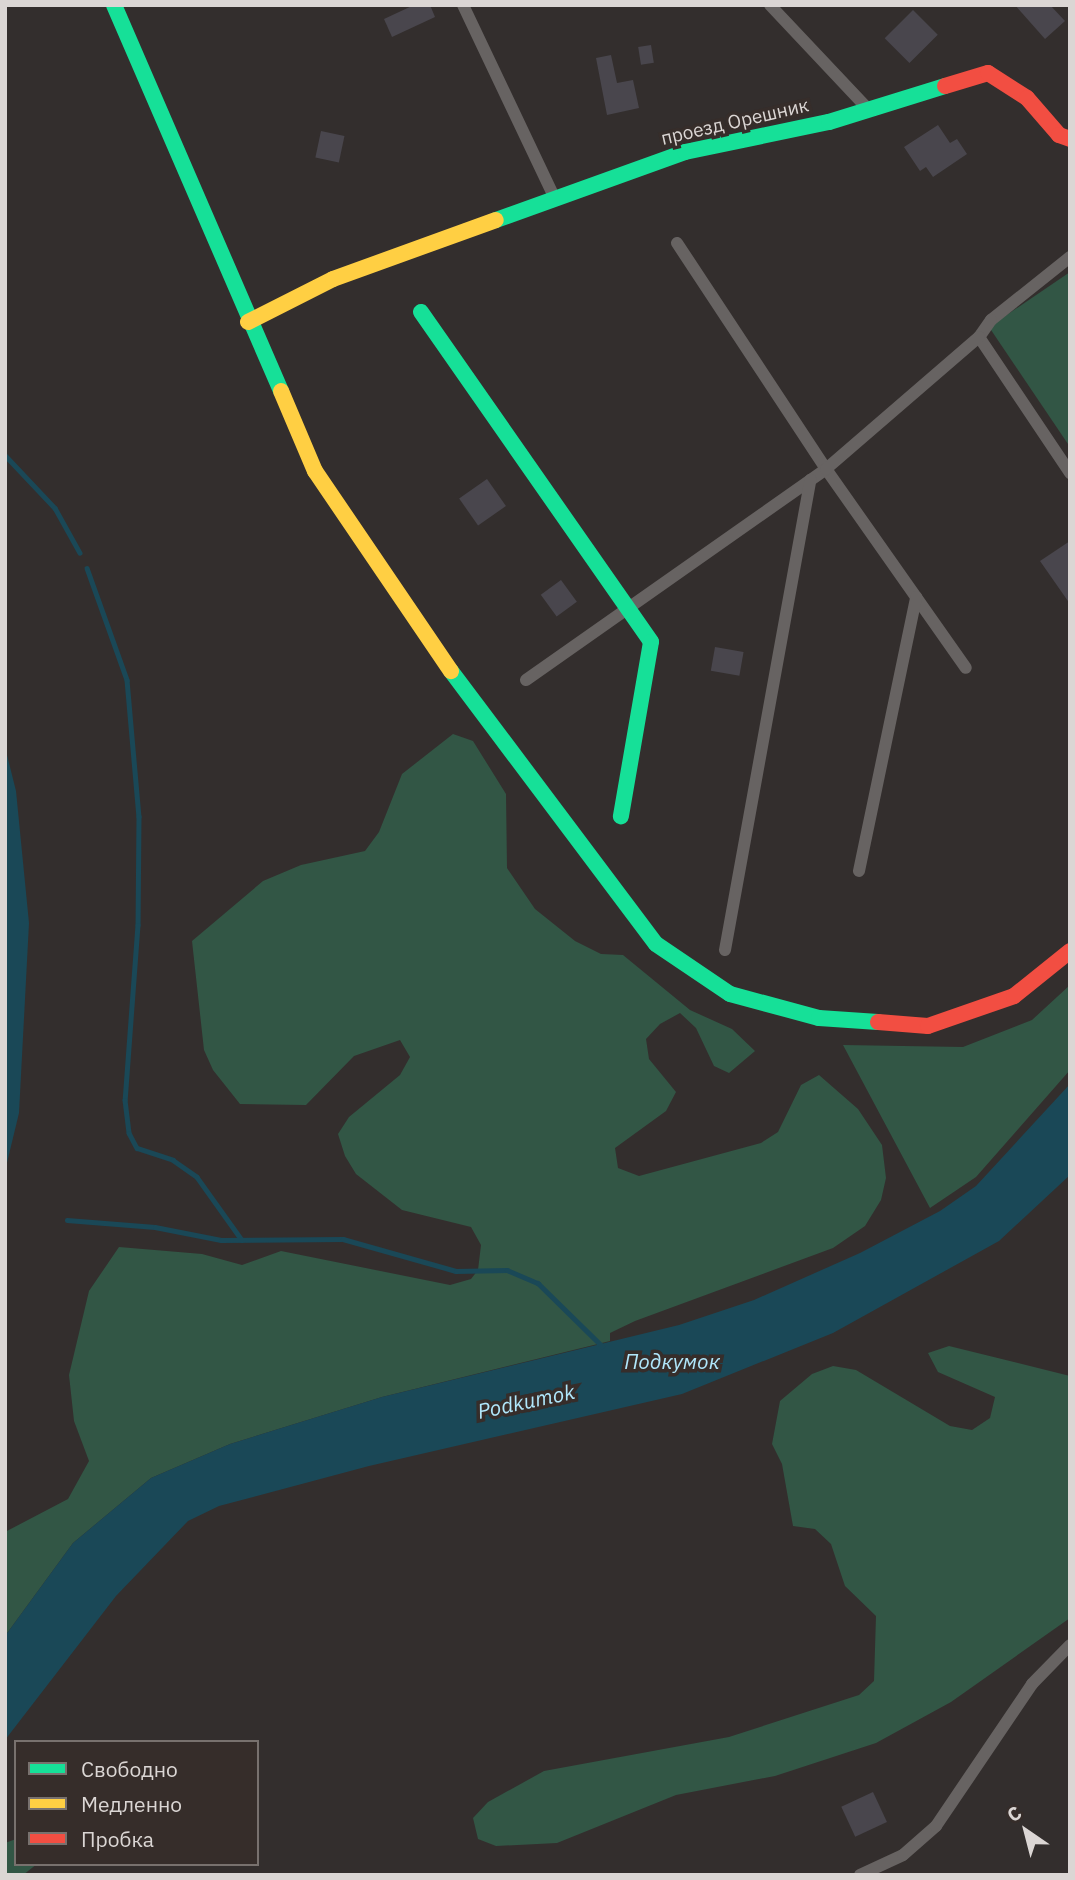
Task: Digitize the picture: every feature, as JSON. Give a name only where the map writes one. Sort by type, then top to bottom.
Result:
[{"type":"street","points":[[114,5],[248,322],[315,471],[415,624],[656,944],[730,994],[819,1018],[928,1026],[1013,996],[1070,951]]},
{"type":"street","points":[[463,5],[554,197]]},
{"type":"street","points":[[770,5],[867,108]]},
{"type":"street","name":"проезд Орешник","points":[[248,322],[333,279],[554,197],[685,152],[829,122],[867,108],[988,73],[1027,98],[1059,135],[1070,139]]},
{"type":"street","points":[[677,243],[826,469],[967,668]]},
{"type":"street","points":[[526,680],[826,469],[979,337],[991,320],[1070,257]]},
{"type":"street","points":[[421,312],[651,642],[621,816]]},
{"type":"street","points":[[979,337],[1070,473]]},
{"type":"street","points":[[725,950],[810,480]]},
{"type":"street","points":[[859,871],[916,597]]},
{"type":"street","points":[[860,1875],[903,1855],[936,1826],[1032,1684],[1070,1645]]},
{"type":"green space","points":[[1070,272],[1070,447],[989,327]]},
{"type":"green space","points":[[453,734],[473,741],[506,794],[507,868],[535,909],[575,941],[601,954],[623,955],[690,1010],[732,1029],[755,1051],[729,1073],[714,1066],[696,1028],[680,1013],[660,1024],[646,1039],[649,1059],[676,1092],[666,1111],[615,1148],[618,1168],[639,1176],[761,1143],[778,1132],[801,1085],[819,1075],[858,1109],[882,1145],[886,1178],[881,1200],[865,1226],[833,1248],[635,1321],[610,1333],[610,1341],[382,1397],[230,1444],[151,1478],[73,1543],[5,1636],[5,1532],[68,1499],[89,1461],[74,1421],[69,1375],[89,1291],[119,1247],[202,1254],[242,1265],[281,1251],[450,1285],[471,1279],[478,1270],[481,1245],[471,1227],[402,1210],[356,1174],[345,1156],[338,1134],[349,1117],[400,1075],[410,1057],[400,1040],[354,1056],[306,1105],[240,1104],[213,1070],[204,1050],[192,941],[263,881],[301,865],[365,851],[379,832],[402,774]]},
{"type":"green space","points":[[1070,985],[1070,1070],[976,1177],[930,1208],[843,1045],[963,1047],[1032,1020]]},
{"type":"green space","points":[[949,1346],[1070,1376],[1070,1618],[951,1702],[876,1743],[775,1776],[676,1795],[557,1843],[496,1846],[478,1839],[473,1818],[488,1802],[544,1771],[729,1737],[859,1695],[874,1681],[876,1616],[845,1586],[831,1544],[815,1529],[793,1526],[782,1464],[772,1444],[780,1401],[812,1374],[833,1366],[856,1370],[950,1426],[972,1430],[990,1418],[995,1397],[938,1372],[928,1353]]},
{"type":"green space","points":[[14,1840],[14,1866],[34,1866],[23,1875],[5,1875],[5,1843]]},
{"type":"water","points":[[5,747],[16,791],[29,923],[19,1113],[5,1171]]},
{"type":"water","name":"Подкумок","points":[[1070,1084],[1070,1175],[999,1241],[833,1333],[682,1394],[369,1466],[219,1506],[188,1521],[116,1596],[5,1740],[5,1636],[73,1543],[151,1478],[230,1444],[382,1397],[679,1325],[754,1300],[860,1253],[940,1211],[976,1186]]},
{"type":"building","points":[[414,5],[430,5],[435,17],[392,37],[384,19]]},
{"type":"building","points":[[1015,5],[1050,5],[1065,21],[1045,39]]},
{"type":"building","points":[[913,10],[938,35],[909,63],[885,38]]},
{"type":"building","points":[[651,45],[654,63],[641,65],[638,47]]},
{"type":"building","points":[[611,55],[617,83],[633,80],[639,108],[607,115],[596,58]]},
{"type":"building","points":[[938,125],[950,143],[957,139],[967,154],[933,177],[926,167],[920,171],[904,147]]},
{"type":"building","points":[[321,131],[344,136],[339,162],[315,157]]},
{"type":"building","points":[[487,479],[506,506],[478,526],[459,499]]},
{"type":"building","points":[[1070,541],[1070,604],[1040,561]]},
{"type":"building","points":[[561,580],[577,602],[557,617],[541,595]]},
{"type":"building","points":[[715,647],[744,652],[739,676],[711,671]]},
{"type":"building","points":[[873,1792],[887,1822],[855,1837],[841,1807]]},
{"type":"waterway","points":[[5,455],[55,508],[80,553]]},
{"type":"waterway","points":[[87,568],[127,680],[139,816],[138,925],[125,1100],[129,1133],[137,1148],[173,1160],[197,1177],[242,1240]]},
{"type":"waterway","points":[[67,1220],[155,1227],[221,1240],[343,1239],[456,1271],[507,1270],[538,1283],[602,1346]]},
{"type":"traffic: fast","points":[[114,5],[281,391]]},
{"type":"traffic: fast","points":[[496,220],[685,152],[829,122],[945,86]]},
{"type":"traffic: fast","points":[[421,312],[651,642],[621,816]]},
{"type":"traffic: fast","points":[[451,671],[656,944],[730,994],[819,1018],[878,1022]]},
{"type":"traffic: slow","points":[[248,322],[333,279],[496,220]]},
{"type":"traffic: slow","points":[[281,391],[315,471],[451,671]]},
{"type":"traffic: jam","points":[[945,86],[988,73],[1027,98],[1059,135],[1070,139]]},
{"type":"traffic: jam","points":[[878,1022],[928,1026],[1014,996],[1070,951]]},
{"type":"water label","name":"Podkumok","points":[[526,1401]]}]
